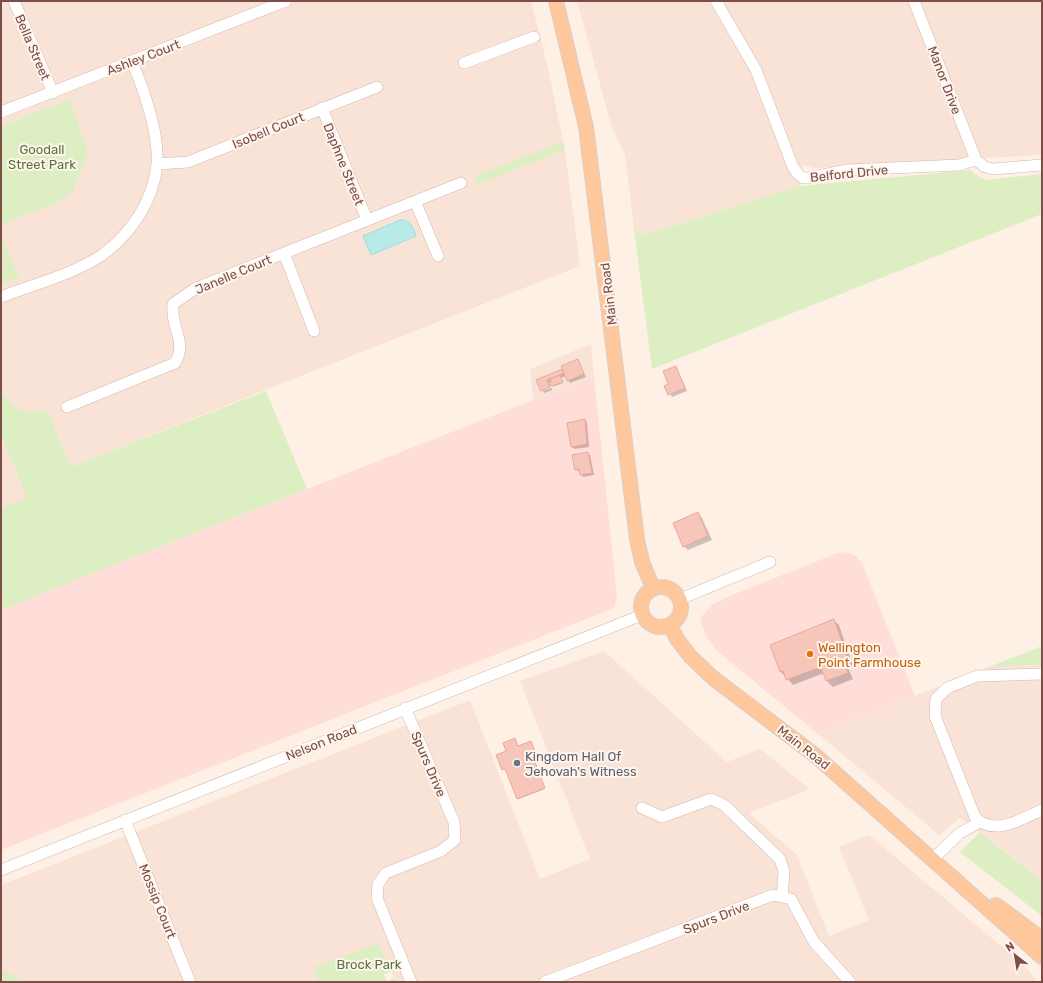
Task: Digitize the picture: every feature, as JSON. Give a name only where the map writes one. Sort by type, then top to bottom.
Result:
[{"type":"main road","name":"Main Road","points":[[556,1],[586,127],[637,539],[642,562],[653,588]]},
{"type":"main road","points":[[665,587],[671,589],[680,598],[681,611],[675,622],[670,626],[664,628],[650,625],[642,615],[641,602],[647,592],[653,588],[665,587]]},
{"type":"main road","name":"Main Road","points":[[670,626],[677,639],[690,656],[713,678],[816,756],[1042,957]]},
{"type":"main road","name":"Main Road","points":[[937,863],[1042,939]]},
{"type":"street","name":"Bella Street","points":[[14,1],[53,93]]},
{"type":"street","name":"Ashley Court","points":[[1,112],[286,1]]},
{"type":"street","name":"Belford Drive","points":[[716,1],[756,70],[793,167],[803,178],[847,170],[960,165],[976,160]]},
{"type":"street","name":"Manor Drive","points":[[914,1],[976,160]]},
{"type":"street","points":[[464,63],[493,54],[503,48],[534,37]]},
{"type":"street","points":[[1,297],[76,268],[101,255],[124,236],[138,217],[148,198],[157,164],[154,137],[147,100],[132,61]]},
{"type":"street","name":"Isobell Court","points":[[157,164],[188,162],[377,87]]},
{"type":"street","name":"Daphne Street","points":[[322,108],[367,220]]},
{"type":"street","points":[[976,160],[984,167],[993,169],[1042,165]]},
{"type":"street","name":"Janelle Court","points":[[67,407],[174,363],[180,353],[180,344],[172,314],[173,304],[196,288],[461,183]]},
{"type":"street","points":[[415,201],[438,256]]},
{"type":"street","points":[[284,253],[314,331]]},
{"type":"street","points":[[680,598],[770,562]]},
{"type":"street","name":"Nelson Road","points":[[1,870],[642,615]]},
{"type":"street","points":[[1042,674],[977,676],[947,688],[936,700],[935,716],[975,816],[980,822],[997,827],[1006,825],[1042,810]]},
{"type":"street","name":"Spurs Drive","points":[[405,708],[454,822],[455,840],[441,851],[386,873],[378,884],[377,898],[411,982]]},
{"type":"street","points":[[642,808],[662,817],[711,799],[724,805],[780,859],[784,872],[782,897],[792,899],[814,942],[850,982]]},
{"type":"street","name":"Mossip Court","points":[[125,820],[190,982]]},
{"type":"street","points":[[937,863],[960,833],[980,822]]},
{"type":"street","name":"Spurs Drive","points":[[545,982],[773,895],[782,897]]},
{"type":"shaded area","points":[[1,1],[531,1],[548,68],[563,141],[475,176],[479,184],[565,150],[580,266],[70,467],[48,411],[24,412],[16,409],[1,393],[1,285],[18,278],[1,234],[1,225],[56,203],[70,99],[1,126]]},
{"type":"shaded area","points":[[577,1],[1042,1],[1042,155],[814,168],[803,165],[800,186],[642,235],[634,229],[625,155],[612,128]]},
{"type":"shaded area","points":[[591,344],[594,376],[533,400],[530,369]]},
{"type":"shaded area","points":[[594,376],[617,597],[614,608],[1,850],[1,611],[43,593]]},
{"type":"shaded area","points":[[1,435],[27,498],[1,508]]},
{"type":"shaded area","points":[[846,552],[856,556],[862,563],[915,696],[818,734],[716,650],[705,634],[700,618],[713,604],[732,595],[835,554]]},
{"type":"shaded area","points":[[604,651],[727,762],[760,749],[810,789],[749,813],[797,855],[829,936],[869,920],[839,847],[869,835],[1025,966],[1037,982],[396,982],[378,943],[313,969],[319,982],[26,982],[1,970],[1,885],[470,700],[540,879],[590,859],[520,681]]},
{"type":"shaded area","points":[[1042,665],[1042,881],[996,844],[960,818],[939,835],[818,734],[991,666]]},
{"type":"green space","name":"Goodall Street Park","points":[[70,99],[88,153],[73,191],[56,203],[1,225],[1,126]]},
{"type":"green space","points":[[563,141],[565,150],[479,184],[475,176]]},
{"type":"green space","points":[[971,170],[974,174],[986,180],[1042,174],[1042,214],[652,369],[634,229],[643,235],[800,186]]},
{"type":"green space","points":[[1,234],[19,278],[1,285]]},
{"type":"green space","points":[[266,391],[307,489],[1,611],[1,508],[27,498],[1,435],[1,393],[13,405],[22,410],[32,412],[48,411],[70,467]]},
{"type":"green space","points":[[1042,646],[1042,665],[991,666]]},
{"type":"green space","points":[[980,832],[1042,881],[1042,916],[960,852]]},
{"type":"green space","name":"Brock Park","points":[[378,943],[392,971],[384,974],[387,981],[394,978],[396,982],[319,982],[313,968]]},
{"type":"green space","points":[[1,970],[3,970],[26,982],[1,982]]},
{"type":"water","points":[[400,220],[407,221],[413,227],[416,236],[371,255],[363,236]]},
{"type":"building","points":[[578,359],[584,374],[567,381],[561,366]]},
{"type":"building","points":[[676,366],[685,388],[668,395],[664,386],[668,384],[663,371]]},
{"type":"building","points":[[562,369],[564,373],[547,380],[550,387],[541,391],[536,380]]},
{"type":"building","points":[[560,375],[563,382],[552,386],[550,379]]},
{"type":"building","points":[[585,419],[587,444],[571,447],[567,423]]},
{"type":"building","points":[[588,452],[592,473],[580,475],[579,469],[575,470],[572,455]]},
{"type":"building","points":[[698,512],[708,536],[683,547],[673,523]]},
{"type":"building","name":"Wellington Point Farmhouse","points":[[834,619],[848,660],[843,662],[848,673],[826,681],[821,667],[786,680],[783,671],[780,672],[770,645]]},
{"type":"building","name":"Kingdom Hall Of Jehovah's Witness","points":[[515,738],[518,746],[531,741],[537,756],[533,757],[545,788],[517,799],[505,769],[502,770],[496,755],[506,751],[503,743]]},
{"type":"place","name":"Wellington Point Farmhouse","points":[[810,654]]},
{"type":"place","name":"Kingdom Hall Of Jehovah's Witness","points":[[517,763]]}]
